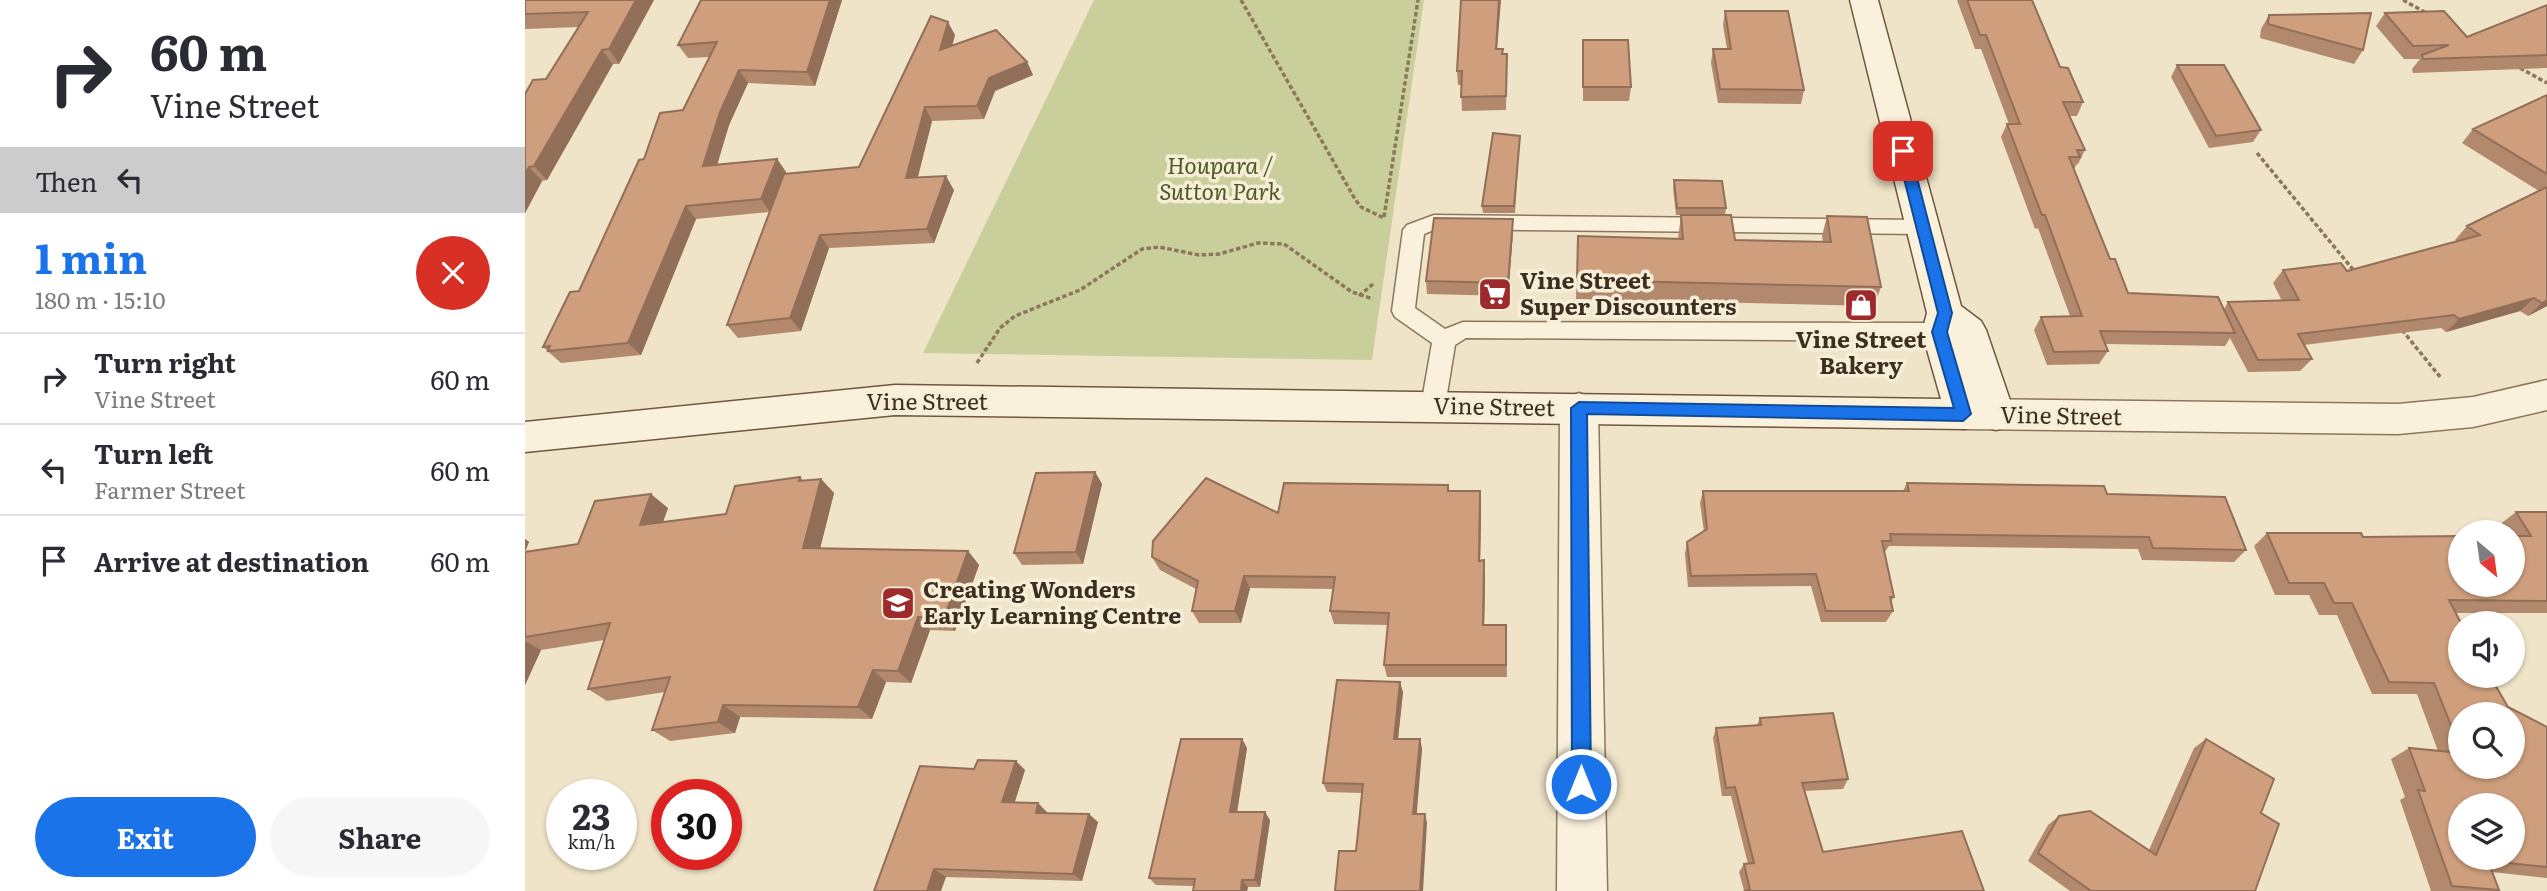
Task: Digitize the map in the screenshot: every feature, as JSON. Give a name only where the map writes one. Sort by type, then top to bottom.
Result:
[{"type":"street","points":[[1864,0],[1923,227],[1942,323],[1980,415]]},
{"type":"street","name":"Vine Street","points":[[525,437],[842,403],[957,401],[1433,406],[2339,421],[2438,418],[2519,404],[2547,395]]},
{"type":"street","points":[[1579,408],[1582,891]]},
{"type":"lane","points":[[1444,340],[1403,312],[1414,230],[1434,222],[1923,227]]},
{"type":"lane","points":[[1444,340],[1463,330],[1486,328],[1942,323]]},
{"type":"lane","points":[[1433,406],[1444,340]]},
{"type":"path","points":[[1241,0],[1355,199],[1361,207],[1384,219],[1418,0]]},
{"type":"path","points":[[2403,0],[2439,21]]},
{"type":"path","points":[[2511,62],[2547,83]]},
{"type":"path","points":[[2257,153],[2363,282]]},
{"type":"path","points":[[957,401],[987,344],[1002,325],[1032,308],[1080,290],[1142,249],[1159,247],[1199,255],[1219,254],[1258,243],[1284,244],[1359,296],[1405,305]]},
{"type":"path","points":[[1359,296],[1374,282]]},
{"type":"path","points":[[2398,325],[2473,411]]},
{"type":"green space","name":"Houpara / Sutton Park","points":[[1094,0],[1424,0],[1372,360],[923,353]]},
{"type":"building","points":[[525,0],[636,0],[609,49],[602,50],[534,166],[529,167],[525,174],[525,94],[533,80],[546,79],[588,12],[525,14]]},
{"type":"building","points":[[701,0],[830,0],[807,72],[739,70],[720,112],[703,166],[777,159],[761,199],[686,206],[628,343],[548,351],[550,346],[543,347],[570,292],[579,291],[639,160],[644,159],[660,113],[683,110],[717,42],[678,45]]},
{"type":"building","points":[[1461,0],[1499,0],[1496,49],[1503,49],[1502,54],[1507,54],[1506,96],[1461,97],[1462,71],[1457,71]]},
{"type":"building","points":[[1967,0],[2032,0],[2060,67],[2068,68],[2083,102],[2063,102],[2085,150],[2077,150],[2080,157],[2069,157],[2110,259],[2115,259],[2128,293],[2218,297],[2235,333],[2100,331],[2108,351],[2054,352],[2041,317],[2082,316],[2045,215],[2042,215],[2007,124],[2020,124],[1986,35],[1980,35]]},
{"type":"building","points":[[2547,5],[2547,55],[2423,59],[2422,55],[2449,45],[2413,46],[2385,13],[2444,11],[2467,37]]},
{"type":"building","points":[[1725,11],[1788,11],[1804,90],[1720,89],[1713,49],[1731,49]]},
{"type":"building","points":[[2371,13],[2363,50],[2268,24],[2269,15]]},
{"type":"building","points":[[931,16],[948,22],[940,50],[996,30],[1027,62],[989,78],[977,106],[925,107],[906,178],[946,176],[927,229],[820,235],[790,318],[727,325],[784,174],[859,167]]},
{"type":"building","points":[[1583,40],[1628,40],[1631,87],[1583,87]]},
{"type":"building","points":[[2177,65],[2224,65],[2261,130],[2216,136]]},
{"type":"building","points":[[2547,95],[2547,174],[2473,129]]},
{"type":"building","points":[[1493,133],[1520,136],[1514,206],[1482,206]]},
{"type":"building","points":[[1674,180],[1722,181],[1726,208],[1677,208]]},
{"type":"building","points":[[2547,187],[2547,300],[2542,303],[2534,298],[2459,319],[2454,315],[2298,334],[2312,359],[2258,360],[2228,302],[2299,300],[2283,270],[2341,263],[2347,271],[2480,235],[2467,226]]},
{"type":"building","points":[[1681,215],[1731,215],[1735,240],[1831,242],[1827,216],[1867,217],[1881,287],[1577,280],[1578,236],[1683,239]]},
{"type":"building","points":[[1434,218],[1513,219],[1508,283],[1426,281]]},
{"type":"building","points":[[1095,472],[1076,552],[1014,553],[1036,473]]},
{"type":"building","points":[[800,477],[799,481],[821,479],[803,548],[968,551],[944,618],[918,617],[898,671],[873,670],[858,707],[723,705],[718,722],[652,730],[670,677],[588,689],[610,623],[525,637],[525,552],[578,544],[595,501],[651,494],[640,525],[726,514],[735,486]]},
{"type":"building","points":[[1206,478],[1278,513],[1284,483],[1448,485],[1448,491],[1480,491],[1479,561],[1484,560],[1483,625],[1506,625],[1506,665],[1384,665],[1389,613],[1330,611],[1335,577],[1244,576],[1235,611],[1192,611],[1198,581],[1152,557],[1153,541]]},
{"type":"building","points":[[1907,483],[2104,486],[2107,494],[2225,497],[2246,550],[2153,548],[2149,537],[1890,534],[1891,541],[1882,541],[1894,597],[1890,597],[1893,611],[1826,611],[1816,574],[1691,576],[1687,542],[1707,529],[1703,491],[1909,491]]},
{"type":"building","points":[[2516,512],[2547,512],[2547,601],[2449,600],[2455,611],[2448,611],[2448,688],[2497,688],[2505,702],[2448,702],[2448,718],[2434,683],[2389,682],[2352,603],[2334,603],[2324,583],[2289,583],[2267,533],[2361,533],[2363,537],[2448,536],[2448,597],[2525,597],[2525,536],[2531,536],[2525,526],[2525,520],[2521,520]]},
{"type":"building","points":[[1337,680],[1400,682],[1394,739],[1420,739],[1413,814],[1425,814],[1420,891],[1335,891],[1339,851],[1356,851],[1363,784],[1323,783]]},
{"type":"building","points":[[1833,713],[1848,779],[1802,783],[1823,852],[1962,831],[1984,891],[1744,891],[1750,890],[1744,864],[1754,863],[1735,787],[1726,788],[1716,728],[1761,725],[1760,718]]},
{"type":"building","points":[[2525,716],[2547,727],[2547,867],[2525,865],[2525,793],[2448,793],[2448,870],[2491,870],[2499,890],[2452,886],[2418,790],[2425,791],[2409,748],[2448,752],[2448,779],[2525,779]]},
{"type":"building","points":[[1181,739],[1242,739],[1230,812],[1265,812],[1255,880],[1242,880],[1241,891],[1193,891],[1195,879],[1149,878]]},
{"type":"building","points":[[2206,739],[2274,779],[2261,813],[2279,824],[2255,891],[2091,891],[2038,853],[2059,816],[2090,811],[2156,855]]},
{"type":"building","points":[[978,760],[1016,761],[1002,802],[1038,803],[1036,813],[1089,814],[1073,874],[934,869],[927,891],[874,891],[920,766],[974,769]]},
{"type":"place","name":"Vine Street Super Discounters","points":[[1495,294]]},
{"type":"place","name":"Vine Street Bakery","points":[[1861,305]]},
{"type":"place","name":"Creating Wonders Early Learning Centre","points":[[898,603]]},
{"type":"route","points":[[1581,784],[1579,408],[1963,414],[1940,332],[1945,313],[1903,151]]}]
